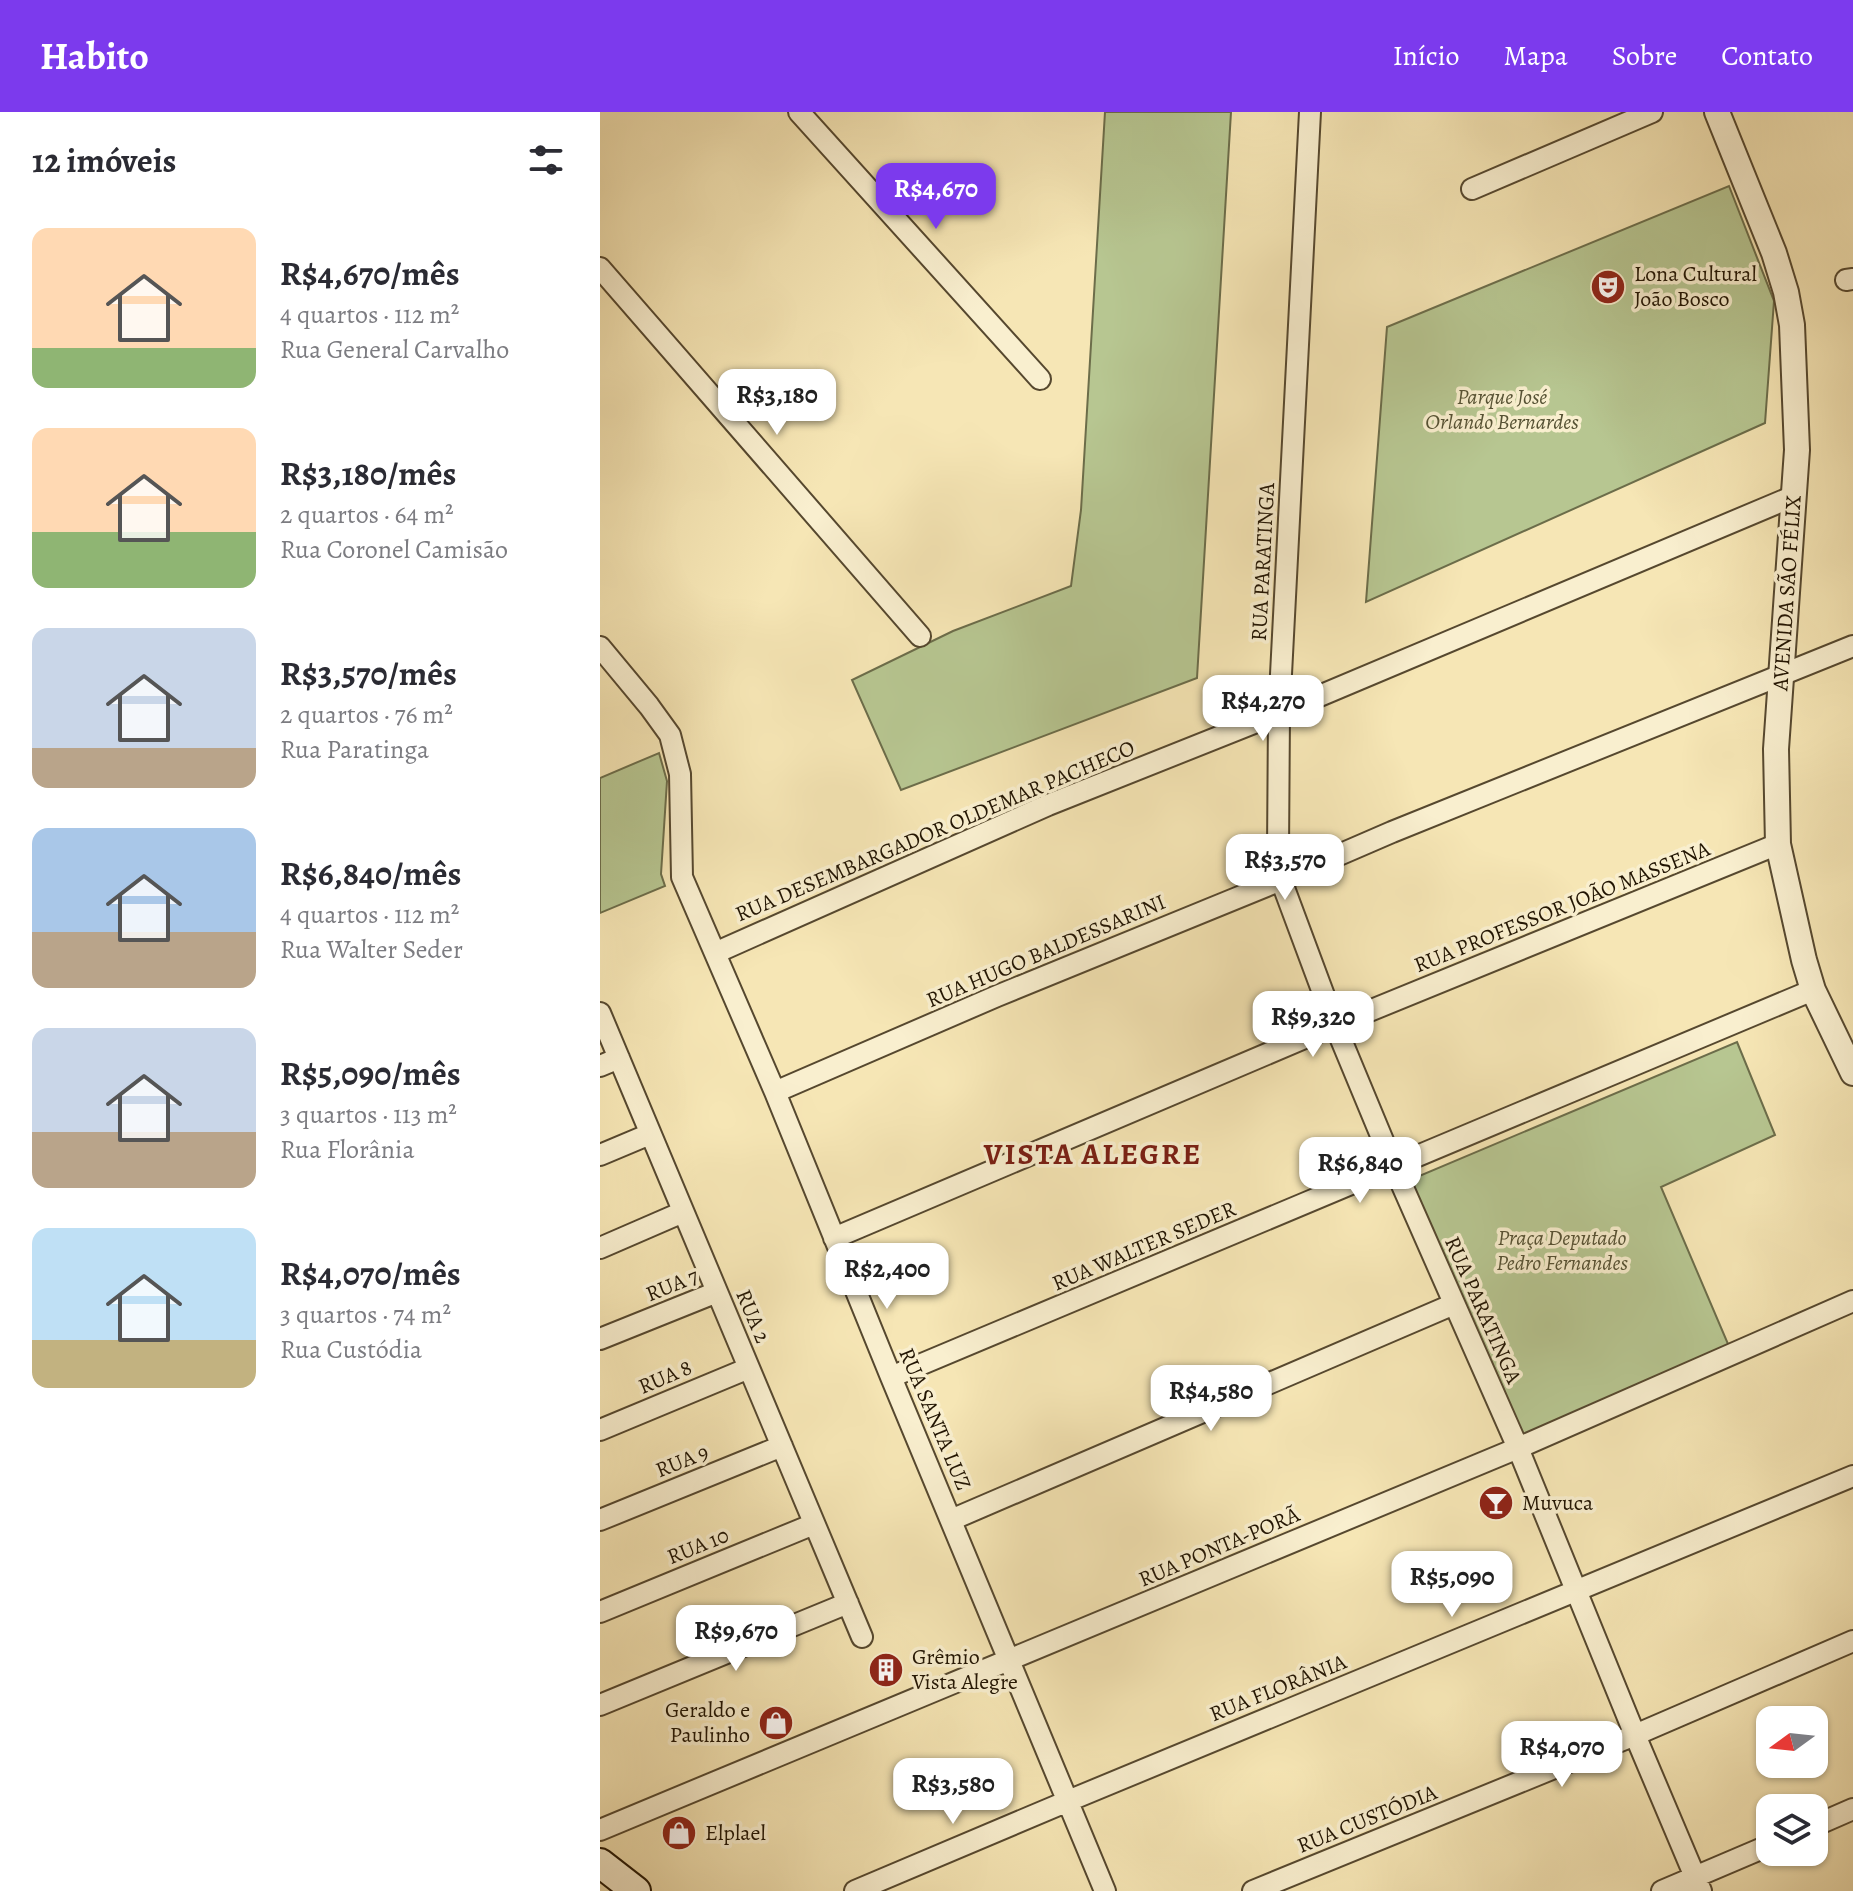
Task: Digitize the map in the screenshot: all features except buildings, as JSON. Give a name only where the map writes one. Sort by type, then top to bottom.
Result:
[{"type":"main road","points":[[600,1863],[636,1891]]},
{"type":"street","points":[[799,112],[1040,379]]},
{"type":"street","name":"RUA PARATINGA","points":[[1310,112],[1279,713],[1278,852],[1281,880],[1335,1025],[1394,1167],[1518,1448],[1699,1884]]},
{"type":"street","points":[[1472,189],[1652,112]]},
{"type":"street","name":"AVENIDA SÃO FÉLIX","points":[[1717,112],[1774,253],[1792,325],[1797,450],[1776,749],[1778,844],[1813,990],[1853,1073]]},
{"type":"street","points":[[600,268],[920,636]]},
{"type":"street","name":"RUA DESEMBARGADOR OLDEMAR PACHECO","points":[[715,953],[1048,805],[1279,713],[1794,496]]},
{"type":"street","name":"RUA HUGO BALDESSARINI","points":[[775,1092],[1472,798],[1853,646]]},
{"type":"street","name":"RUA SANTA LUZ","points":[[600,647],[670,735],[680,774],[682,877],[775,1092],[1105,1891]]},
{"type":"street","name":"RUA PROFESSOR JOÃO MASSENA","points":[[834,1238],[1335,1025],[1778,844]]},
{"type":"street","name":"RUA WALTER SEDER","points":[[891,1377],[1813,990]]},
{"type":"street","name":"RUA 2","points":[[600,1013],[610,1062],[650,1134],[862,1637]]},
{"type":"street","points":[[600,1155],[650,1134]]},
{"type":"street","points":[[600,1248],[683,1212]]},
{"type":"street","name":"RUA 7","points":[[600,1339],[717,1292]]},
{"type":"street","name":"RUA PONTA-PORÃ","points":[[600,1830],[1518,1448],[1853,1301]]},
{"type":"street","points":[[951,1520],[1454,1304]]},
{"type":"street","name":"RUA 8","points":[[600,1430],[749,1368]]},
{"type":"street","name":"RUA 9","points":[[600,1520],[782,1446]]},
{"type":"street","name":"RUA FLORÂNIA","points":[[855,1891],[1853,1476]]},
{"type":"street","name":"RUA 10","points":[[600,1612],[814,1524]]},
{"type":"street","points":[[603,1704],[848,1603]]},
{"type":"street","name":"RUA CUSTÓDIA","points":[[1253,1891],[1635,1735],[1853,1641]]},
{"type":"street","points":[[1828,1820],[1853,1809]]},
{"type":"street","points":[[1662,1891],[1699,1884],[1756,1853]]},
{"type":"green space","points":[[1105,112],[1231,112],[1197,678],[901,790],[852,680],[953,631],[1071,586],[1081,510]]},
{"type":"green space","name":"Parque José Orlando Bernardes","points":[[1729,186],[1774,301],[1765,423],[1366,602],[1387,327]]},
{"type":"green space","points":[[659,753],[667,781],[661,874],[665,886],[600,913],[600,778]]},
{"type":"green space","name":"Praça Deputado Pedro Fernandes","points":[[1737,1042],[1775,1135],[1661,1187],[1731,1351],[1520,1441],[1405,1182]]},
{"type":"place","name":"Lona Cultural João Bosco","points":[[1608,287]]},
{"type":"place","name":"Muvuca","points":[[1496,1503]]},
{"type":"place","name":"Grêmio Vista Alegre","points":[[886,1670]]},
{"type":"place","name":"Geraldo e Paulinho","points":[[776,1723]]},
{"type":"place","name":"Elplael","points":[[679,1833]]},
{"type":"district","name":"VISTA ALEGRE","points":[[1093,1154]]}]
